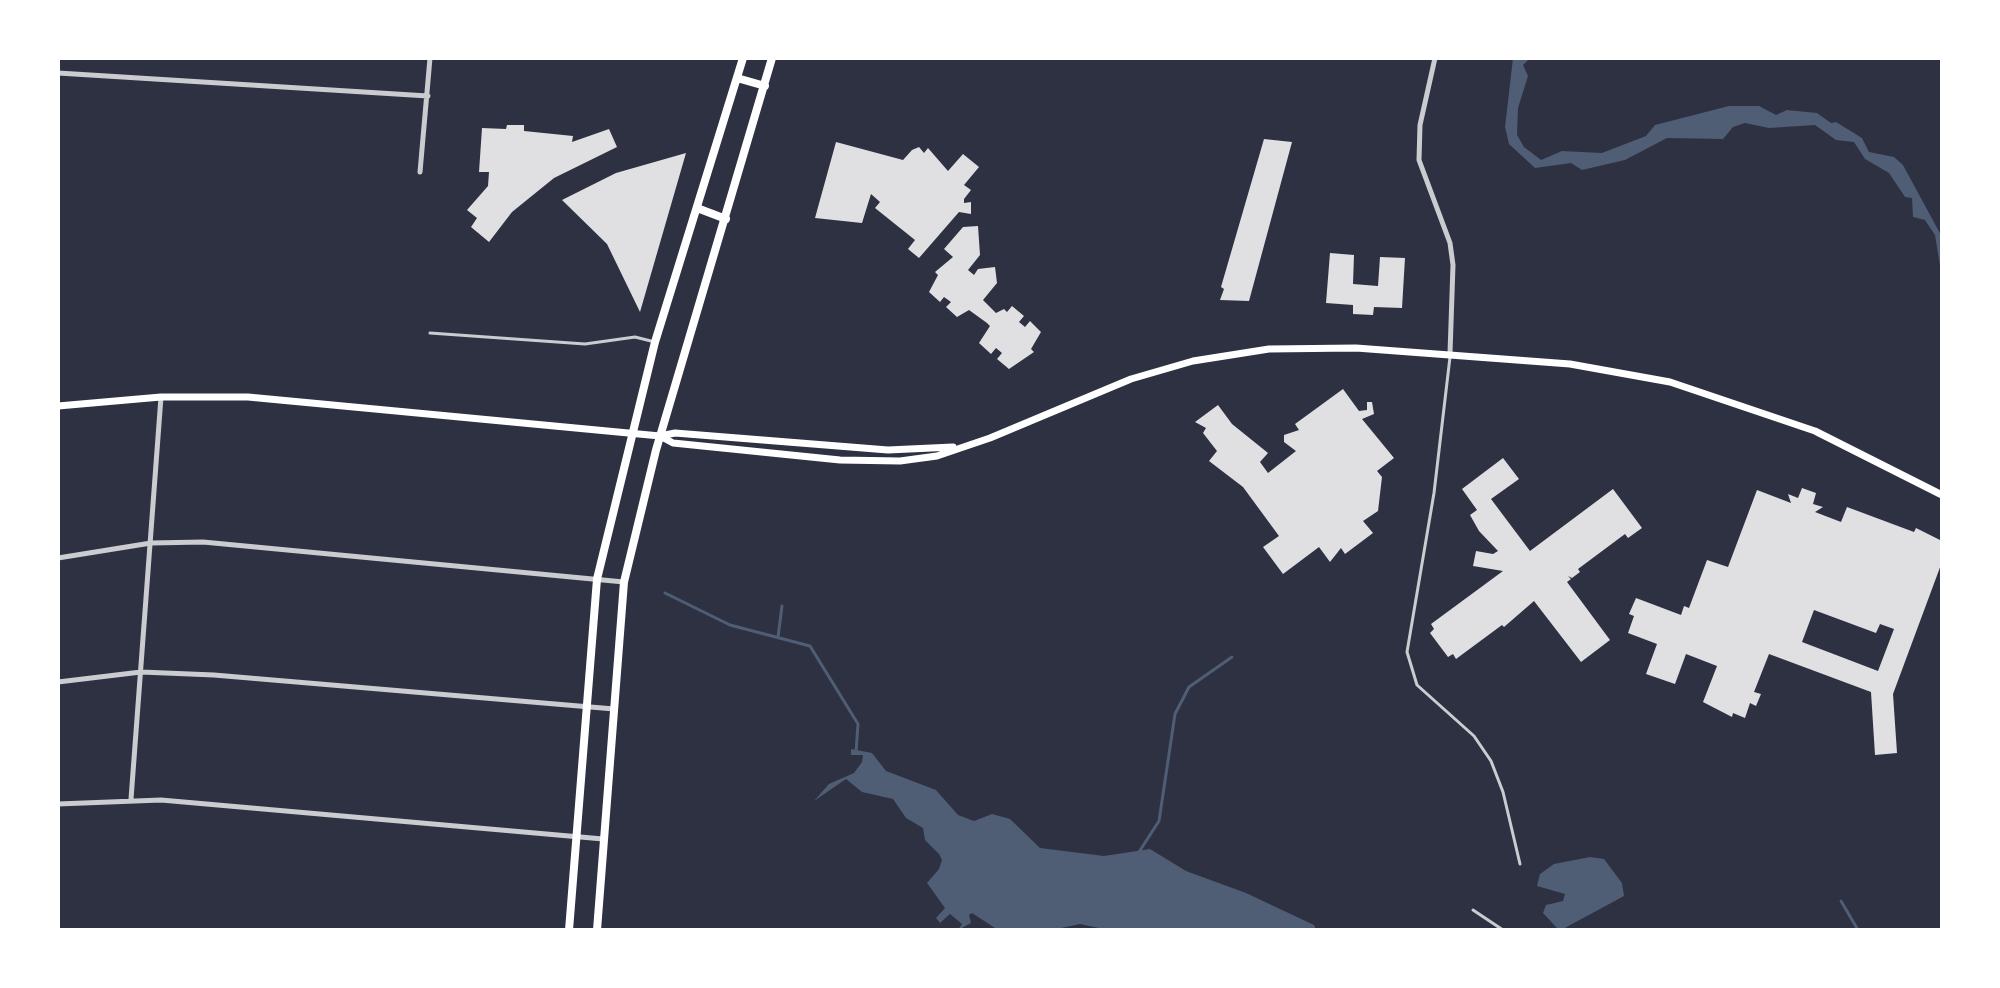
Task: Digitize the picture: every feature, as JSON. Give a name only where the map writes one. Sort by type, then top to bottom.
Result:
[{"type":"main road","points":[[569,930],[597,579],[655,342],[743,58]]},
{"type":"main road","points":[[597,930],[624,582],[660,436],[772,58]]},
{"type":"main road","points":[[737,78],[765,86]]},
{"type":"main road","points":[[697,208],[726,219]]},
{"type":"main road","points":[[660,436],[673,443],[860,461],[900,461],[937,456],[1036,421],[1143,375],[1193,361],[1267,349],[1313,347],[1450,353],[1619,370],[1711,394],[1843,443],[1942,495]]},
{"type":"main road","points":[[58,406],[161,397],[319,401],[660,436],[675,433],[888,450],[959,447]]},
{"type":"street","points":[[420,172],[430,58]]},
{"type":"street","points":[[1435,58],[1420,125],[1419,160],[1450,243],[1453,265],[1450,353]]},
{"type":"street","points":[[58,73],[428,96]]},
{"type":"street","points":[[131,799],[161,397]]},
{"type":"street","points":[[58,558],[151,543],[237,544],[624,582]]},
{"type":"street","points":[[58,682],[141,672],[250,677],[614,709]]},
{"type":"street","points":[[58,804],[131,799],[603,840]]},
{"type":"lane","points":[[430,333],[585,344],[635,337],[655,342]]},
{"type":"lane","points":[[1450,353],[1434,493],[1407,652],[1417,685],[1474,736],[1491,761],[1503,792],[1520,864]]},
{"type":"lane","points":[[1473,910],[1503,930]]},
{"type":"water","points":[[1513,58],[1530,58],[1523,65],[1528,76],[1518,108],[1517,135],[1524,147],[1541,160],[1562,151],[1602,153],[1646,136],[1655,125],[1729,106],[1759,106],[1776,115],[1787,110],[1817,113],[1831,123],[1836,122],[1862,138],[1869,152],[1894,157],[1903,165],[1942,237],[1942,278],[1935,235],[1925,220],[1913,217],[1912,198],[1905,197],[1889,173],[1865,159],[1854,142],[1836,140],[1815,125],[1769,128],[1745,123],[1733,127],[1723,139],[1667,138],[1625,160],[1582,170],[1571,163],[1535,168],[1509,144],[1505,127]]},
{"type":"water","points":[[851,749],[872,753],[886,771],[936,790],[958,815],[974,821],[992,814],[1010,819],[1040,848],[1104,856],[1150,849],[1186,871],[1246,893],[1314,925],[1316,930],[1108,930],[1080,924],[1052,930],[998,930],[972,913],[969,915],[971,923],[958,930],[962,924],[950,914],[940,923],[936,918],[945,908],[927,883],[939,869],[942,860],[925,840],[923,828],[906,818],[893,799],[862,792],[846,779],[814,801],[829,784],[854,773],[862,762],[863,755],[851,755]]},
{"type":"water","points":[[1590,857],[1604,859],[1622,883],[1624,896],[1563,929],[1557,928],[1543,913],[1546,905],[1563,901],[1565,894],[1537,886],[1540,874],[1554,864]]},
{"type":"building","points":[[507,125],[524,125],[524,131],[573,136],[572,142],[609,129],[617,147],[554,178],[512,212],[489,242],[471,227],[477,218],[467,210],[488,186],[489,172],[479,172],[482,128],[506,129]]},
{"type":"building","points":[[1264,139],[1292,142],[1249,301],[1220,300],[1224,289],[1221,287]]},
{"type":"building","points":[[836,142],[903,160],[912,150],[919,147],[924,153],[928,148],[948,171],[963,154],[979,167],[964,185],[971,190],[964,203],[971,202],[971,214],[959,212],[919,258],[908,249],[915,240],[875,208],[880,202],[871,194],[862,223],[815,218]]},
{"type":"building","points":[[686,153],[640,312],[607,244],[562,200],[616,173]]},
{"type":"building","points":[[978,226],[980,255],[968,270],[974,275],[978,269],[995,267],[997,283],[983,300],[996,313],[1004,309],[1007,312],[1012,306],[1024,316],[1019,322],[1025,327],[1030,321],[1041,332],[1031,349],[1034,352],[1009,369],[997,359],[1002,353],[996,348],[991,354],[979,343],[990,326],[987,323],[969,310],[957,317],[946,307],[951,302],[944,297],[940,302],[929,292],[938,275],[935,272],[953,257],[944,249],[963,227]]},
{"type":"building","points":[[1330,253],[1354,255],[1353,284],[1378,286],[1380,257],[1405,258],[1402,308],[1374,307],[1373,315],[1353,314],[1353,305],[1326,303]]},
{"type":"building","points":[[1343,389],[1359,411],[1367,410],[1367,402],[1372,402],[1374,414],[1362,419],[1394,458],[1377,471],[1382,477],[1378,511],[1363,521],[1373,533],[1345,554],[1341,548],[1330,562],[1319,547],[1283,574],[1263,547],[1279,536],[1243,487],[1209,461],[1217,451],[1203,433],[1206,428],[1195,422],[1218,405],[1232,424],[1268,453],[1260,462],[1268,473],[1296,451],[1284,442],[1284,435],[1299,430],[1295,424]]},
{"type":"building","points":[[1503,458],[1519,479],[1491,499],[1530,551],[1613,489],[1642,528],[1628,538],[1625,534],[1578,569],[1580,572],[1572,578],[1568,576],[1571,579],[1567,582],[1610,640],[1581,662],[1534,601],[1504,627],[1502,625],[1456,659],[1453,654],[1448,657],[1430,633],[1434,629],[1431,624],[1503,571],[1473,566],[1476,551],[1493,554],[1498,551],[1479,531],[1470,515],[1477,510],[1462,489]]},
{"type":"building","points":[[1802,488],[1816,493],[1813,504],[1823,507],[1815,512],[1841,522],[1847,507],[1914,532],[1916,528],[1942,541],[1942,562],[1893,694],[1897,753],[1875,755],[1871,692],[1769,654],[1754,692],[1761,694],[1756,706],[1750,703],[1745,718],[1733,713],[1732,717],[1703,702],[1717,666],[1686,654],[1675,684],[1646,674],[1657,644],[1628,633],[1634,616],[1629,614],[1636,598],[1681,615],[1684,606],[1689,608],[1707,560],[1728,567],[1757,490],[1791,503],[1788,494],[1798,498]],"holes":[[[1814,610],[1876,633],[1880,624],[1894,629],[1878,671],[1802,642]]]},
{"type":"waterway","points":[[665,593],[730,625],[810,646],[858,724],[856,752]]},
{"type":"waterway","points":[[778,637],[782,606]]},
{"type":"waterway","points":[[1139,852],[1159,821],[1175,714],[1189,687],[1232,657]]},
{"type":"waterway","points":[[1841,901],[1858,930]]}]
